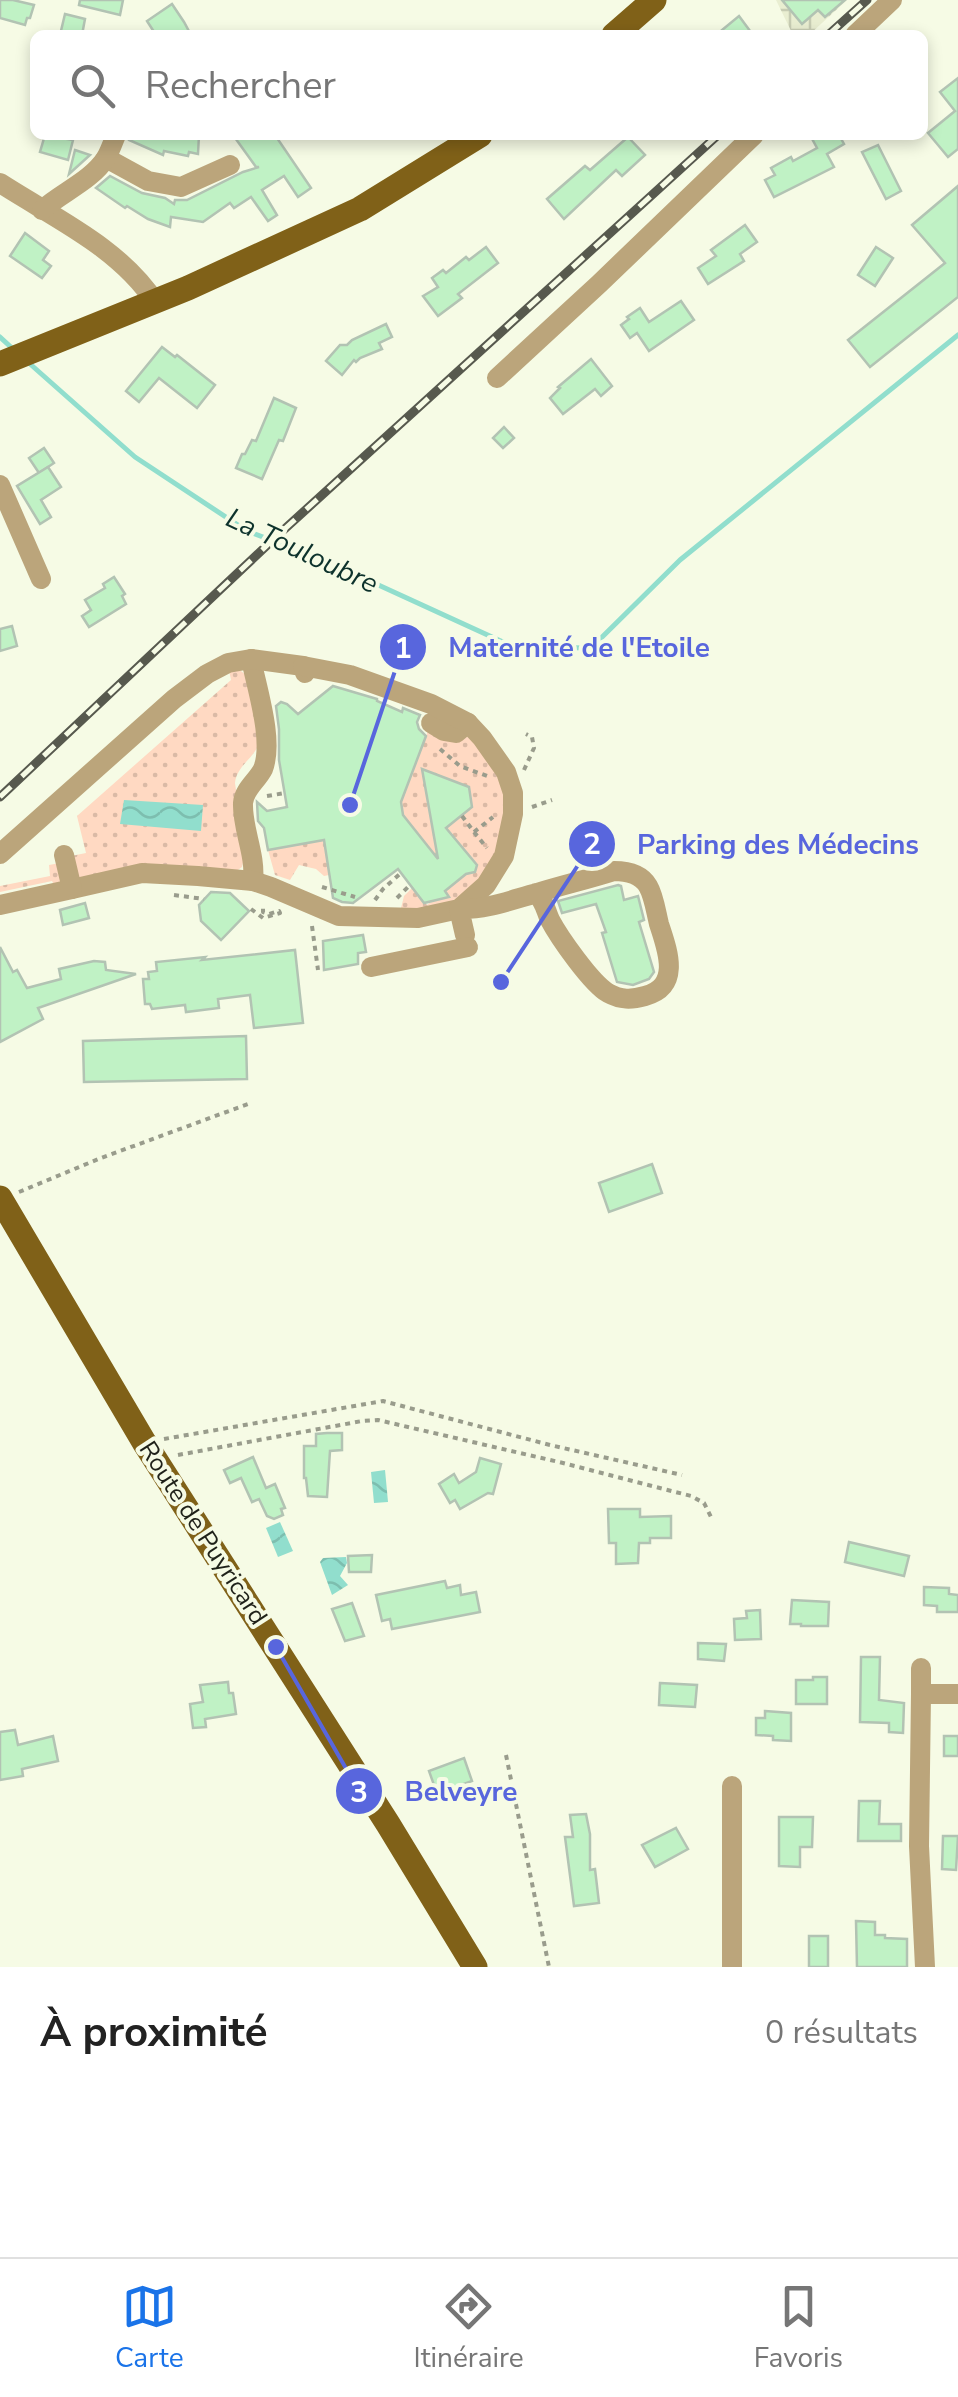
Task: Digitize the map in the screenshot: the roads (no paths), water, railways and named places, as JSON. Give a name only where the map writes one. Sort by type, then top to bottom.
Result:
[{"type":"main road","points":[[620,30],[654,0]]},
{"type":"main road","points":[[0,364],[155,302],[360,209],[472,140]]},
{"type":"main road","name":"Route de Puyricard","points":[[1,1200],[150,1451],[475,1967]]},
{"type":"street","points":[[860,30],[892,0]]},
{"type":"street","points":[[42,210],[106,158],[114,140]]},
{"type":"street","points":[[497,378],[749,140]]},
{"type":"street","points":[[106,158],[148,181],[181,187],[230,165]]},
{"type":"street","points":[[0,183],[91,239],[138,280],[155,302]]},
{"type":"street","points":[[0,485],[40,578]]},
{"type":"street","points":[[251,659],[268,746],[262,768],[243,800],[253,859],[262,884]]},
{"type":"street","points":[[0,854],[206,674],[251,659],[331,676],[350,674],[437,706],[468,723],[495,754],[510,784],[513,814],[504,856],[498,870],[459,909]]},
{"type":"street","points":[[435,726],[456,733],[468,723]]},
{"type":"street","points":[[64,856],[72,889]]},
{"type":"street","points":[[0,905],[142,873],[262,884],[339,916],[418,918],[459,909],[476,910],[536,893],[614,872],[626,871],[649,887],[670,964],[662,986],[653,994],[625,1000],[608,993],[594,982],[536,893]]},
{"type":"street","points":[[372,967],[466,941],[459,909]]},
{"type":"street","points":[[921,1668],[918,1846],[925,1967]]},
{"type":"street","points":[[921,1694],[958,1694]]},
{"type":"street","points":[[732,1786],[732,1967]]},
{"type":"water","points":[[124,800],[203,805],[201,831],[120,824]]},
{"type":"water","points":[[385,1470],[388,1502],[374,1503],[371,1472]]},
{"type":"water","points":[[280,1522],[293,1551],[278,1557],[266,1528]]},
{"type":"water","points":[[346,1557],[340,1576],[348,1585],[332,1595],[320,1562],[323,1558]]},
{"type":"waterway","name":"La Touloubre","points":[[29,363],[135,457],[247,531],[326,561],[514,647],[591,648],[680,560],[958,335]]},
{"type":"waterway","name":"La Touloubre","points":[[0,337],[13,349]]},
{"type":"railway","points":[[834,30],[867,0]]},
{"type":"railway","points":[[0,797],[278,535],[712,140]]},
{"type":"place","name":"Maternité de l'Etoile","points":[[350,805]]},
{"type":"place","name":"Parking des Médecins","points":[[501,982]]},
{"type":"place","name":"Belveyre","points":[[276,1647]]}]
